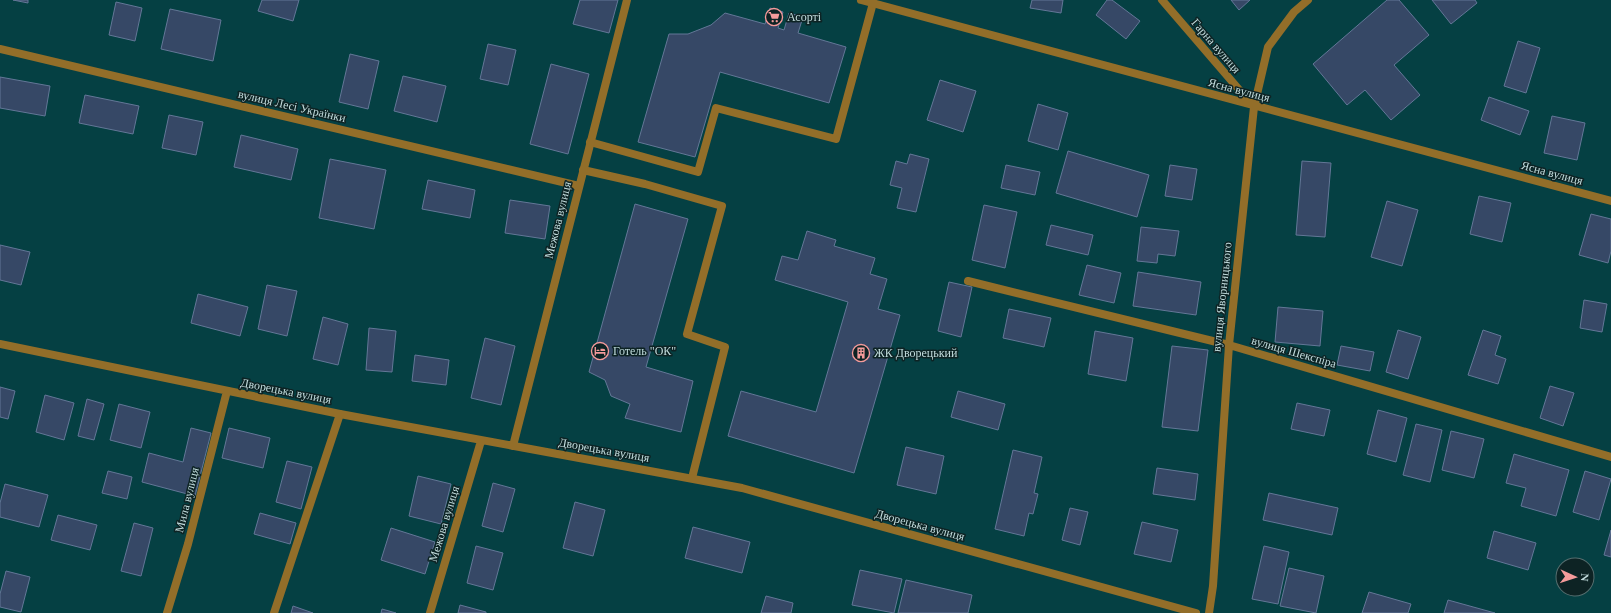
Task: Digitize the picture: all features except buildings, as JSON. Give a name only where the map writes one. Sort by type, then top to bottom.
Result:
[{"type":"street","name":"Межова вулиця","points":[[513,446],[627,0]]},
{"type":"street","name":"Ясна вулиця","points":[[861,0],[1254,107],[1611,201]]},
{"type":"street","name":"Гарна вулиця","points":[[1162,0],[1254,107]]},
{"type":"street","name":"вулиця Яворницького","points":[[1209,613],[1213,578],[1229,345],[1254,107],[1268,47],[1294,12],[1308,0]]},
{"type":"street","points":[[590,142],[698,172],[716,108],[836,139],[873,3]]},
{"type":"street","name":"вулиця Лесі Українки","points":[[0,49],[579,186]]},
{"type":"street","points":[[583,170],[645,184],[722,206],[687,334],[725,347],[692,478]]},
{"type":"street","name":"вулиця Шекспіра","points":[[968,281],[1229,345],[1611,457]]},
{"type":"street","name":"Дворецька вулиця","points":[[0,344],[340,414],[742,488],[1196,613]]},
{"type":"street","name":"Мила вулиця","points":[[167,613],[188,544],[227,391]]},
{"type":"street","points":[[274,613],[340,414]]},
{"type":"street","name":"Межова вулиця","points":[[430,613],[481,441]]},
{"type":"place","name":"Асорті","points":[[774,17]]},
{"type":"place","name":"Готель \"ОК\"","points":[[600,351]]},
{"type":"place","name":"ЖК Дворецький","points":[[861,353]]}]
